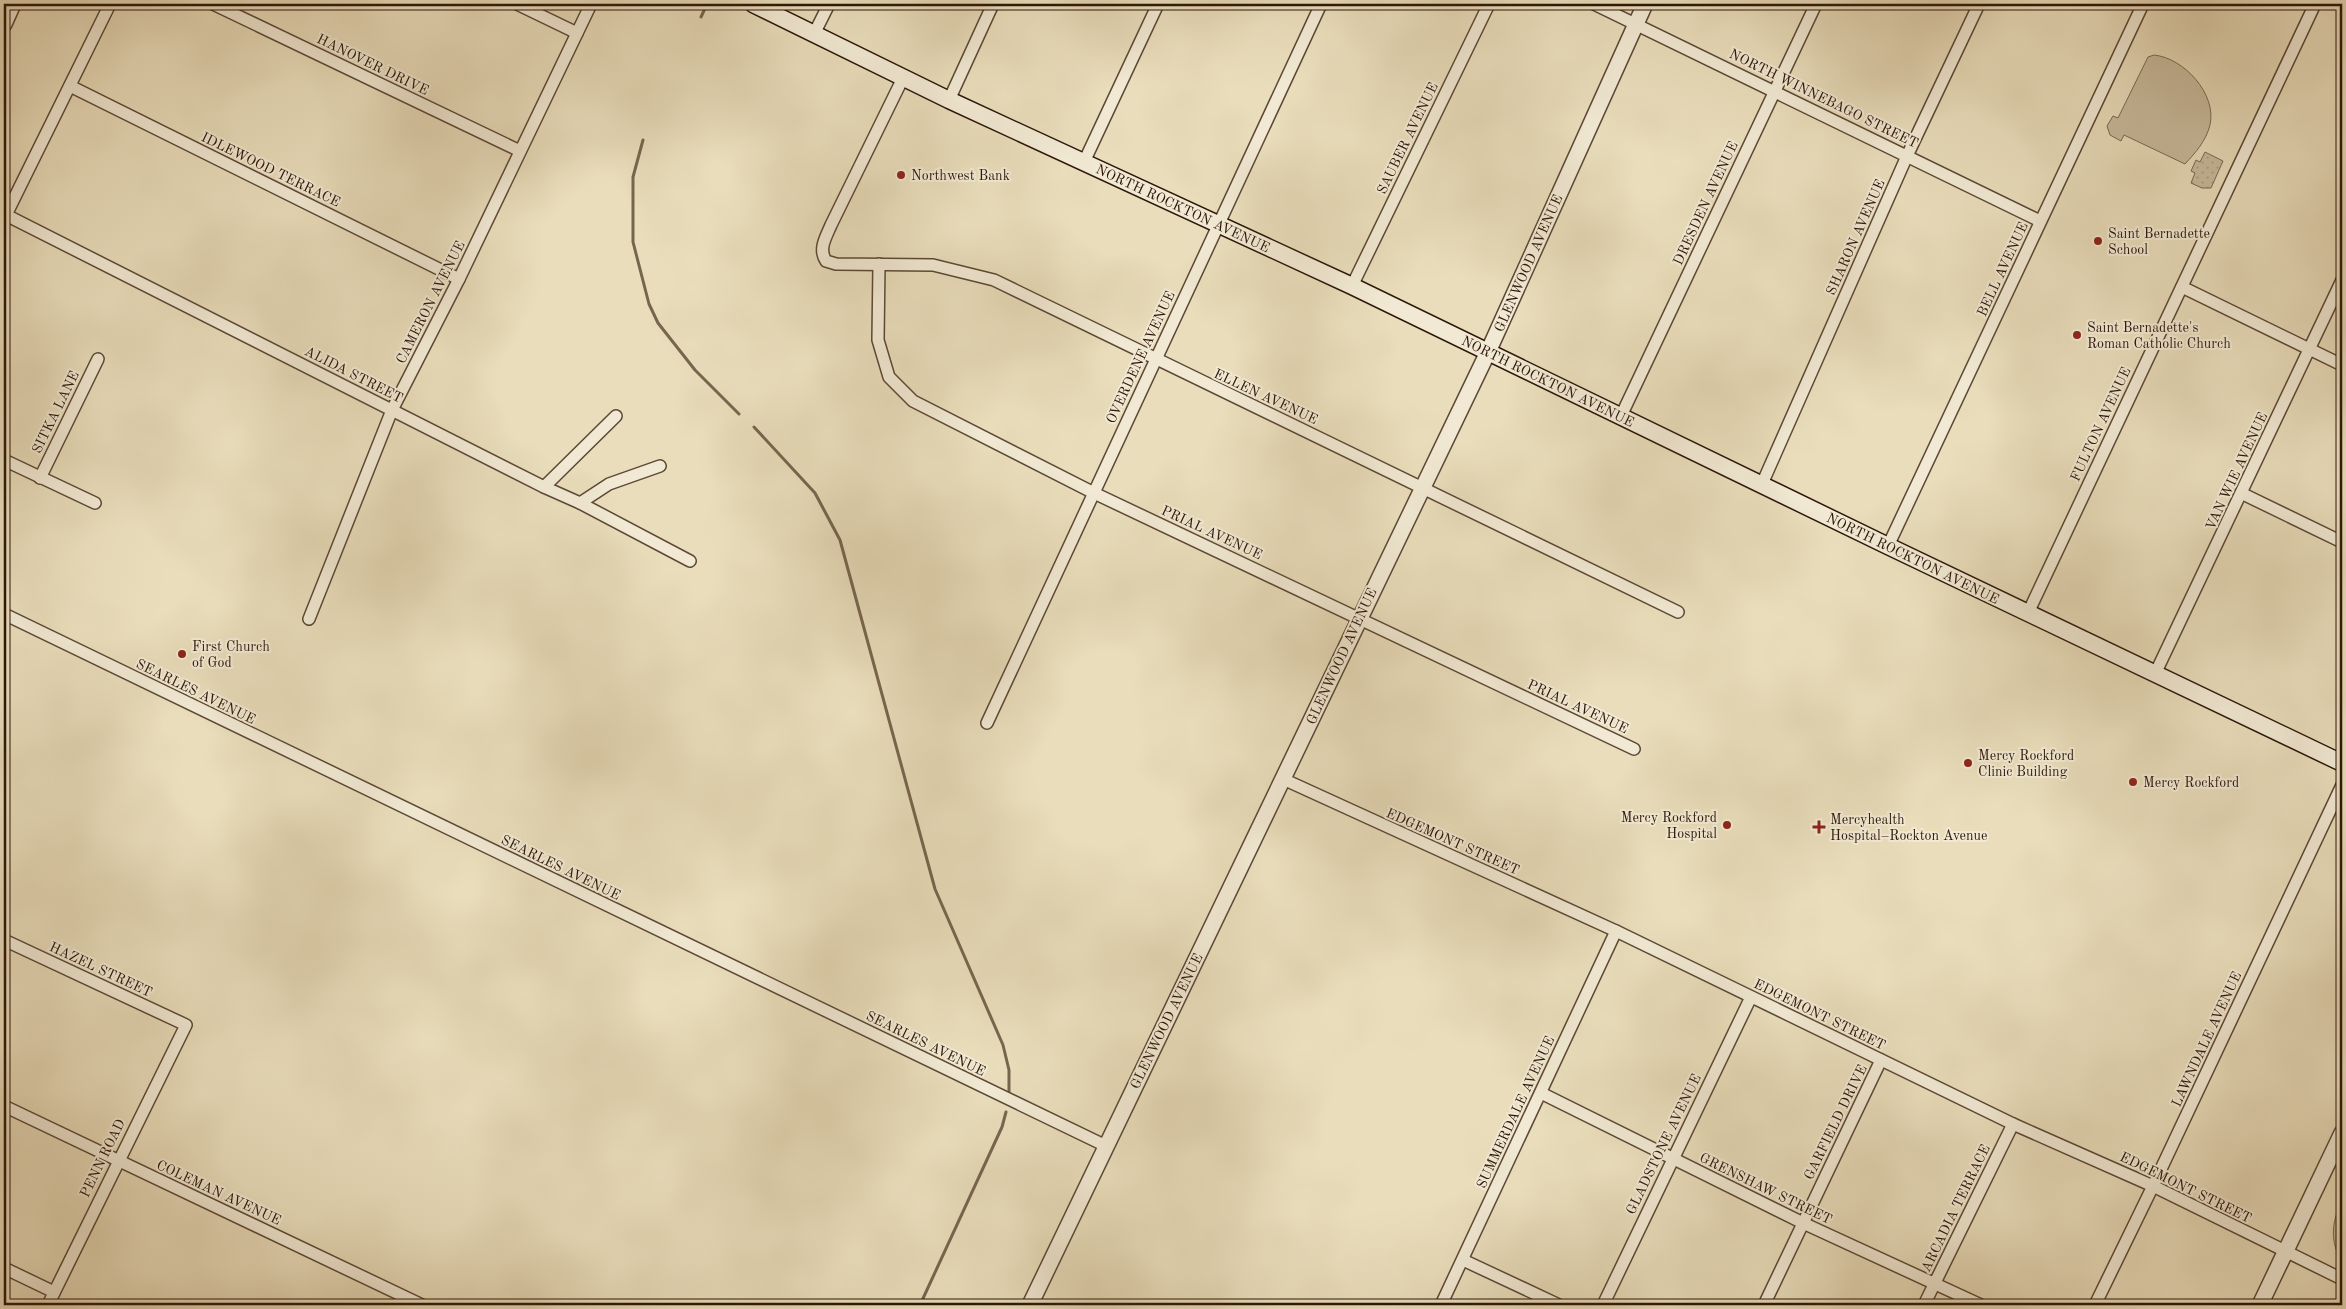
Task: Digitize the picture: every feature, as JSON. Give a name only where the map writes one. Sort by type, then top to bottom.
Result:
[{"type":"main road","name":"NORTH ROCKTON AVENUE","points":[[753,4],[949,100],[1352,286],[1888,546],[2342,763]]},
{"type":"street","points":[[4,24],[13,4]]},
{"type":"street","points":[[5,214],[110,4]]},
{"type":"street","name":"HANOVER DRIVE","points":[[213,4],[520,152]]},
{"type":"street","points":[[517,4],[577,33]]},
{"type":"street","name":"CAMERON AVENUE","points":[[309,619],[392,410],[459,279],[591,4]]},
{"type":"street","points":[[814,34],[829,4]]},
{"type":"street","points":[[949,100],[993,4]]},
{"type":"street","points":[[1084,162],[1158,4]]},
{"type":"street","name":"OVERDENE AVENUE","points":[[987,723],[1321,4]]},
{"type":"street","name":"SAUBER AVENUE","points":[[1352,286],[1489,4]]},
{"type":"street","name":"NORTH WINNEBAGO STREET","points":[[1594,4],[1636,22],[2040,221]]},
{"type":"street","name":"GLENWOOD AVENUE","points":[[1030,1305],[1488,352],[1645,4]]},
{"type":"street","name":"DRESDEN AVENUE","points":[[1620,416],[1816,4]]},
{"type":"street","name":"SHARON AVENUE","points":[[1762,484],[1907,156],[1979,4]]},
{"type":"street","name":"BELL AVENUE","points":[[1888,546],[2143,4]]},
{"type":"street","name":"FULTON AVENUE","points":[[2028,612],[2315,4]]},
{"type":"street","name":"ELLEN AVENUE","points":[[903,78],[822,246],[822,254],[826,261],[836,264],[933,264],[994,280],[1155,360],[1423,487],[1678,612]]},
{"type":"street","name":"IDLEWOOD TERRACE","points":[[70,86],[459,279]]},
{"type":"street","name":"ALIDA STREET","points":[[5,214],[544,487],[580,503],[690,561]]},
{"type":"street","name":"PRIAL AVENUE","points":[[879,264],[878,340],[889,378],[914,401],[1094,492],[1634,749]]},
{"type":"street","name":"VAN WIE AVENUE","points":[[2155,674],[2243,494],[2342,280]]},
{"type":"street","points":[[2182,287],[2342,364]]},
{"type":"street","name":"SITKA LANE","points":[[40,478],[98,358]]},
{"type":"street","points":[[544,487],[616,416]]},
{"type":"street","points":[[4,460],[95,503]]},
{"type":"street","points":[[580,503],[610,484],[660,466]]},
{"type":"street","points":[[2243,494],[2342,542]]},
{"type":"street","name":"SEARLES AVENUE","points":[[4,614],[1106,1146]]},
{"type":"street","name":"EDGEMONT STREET","points":[[1282,779],[1616,931],[2013,1124],[2153,1186],[2342,1279]]},
{"type":"street","name":"LAWNDALE AVENUE","points":[[2095,1305],[2342,785]]},
{"type":"street","name":"SUMMERDALE AVENUE","points":[[1441,1305],[1616,931]]},
{"type":"street","name":"HAZEL STREET","points":[[4,940],[186,1025]]},
{"type":"street","name":"GLADSTONE AVENUE","points":[[1603,1305],[1751,997]]},
{"type":"street","name":"PENN ROAD","points":[[48,1305],[117,1161],[186,1025]]},
{"type":"street","name":"GARFIELD DRIVE","points":[[1764,1305],[1881,1060]]},
{"type":"street","name":"GRENSHAW STREET","points":[[1541,1092],[1672,1159],[1804,1223],[1981,1305]]},
{"type":"street","name":"COLEMAN AVENUE","points":[[4,1106],[422,1305]]},
{"type":"street","name":"ARCADIA TERRACE","points":[[1924,1305],[2013,1124]]},
{"type":"street","points":[[2260,1305],[2342,1133]]},
{"type":"street","points":[[1463,1260],[1559,1305]]},
{"type":"street","points":[[4,1268],[54,1292]]},
{"type":"shaded area","points":[[2154,55],[2176,63],[2187,70],[2203,90],[2208,101],[2211,113],[2208,131],[2200,146],[2185,164],[2124,135],[2121,141],[2110,135],[2107,126],[2113,116],[2118,118],[2148,57]]},
{"type":"shaded area","points":[[2205,152],[2223,161],[2211,188],[2202,188],[2191,183],[2195,173],[2191,171],[2196,160],[2200,162]]},
{"type":"shaded area","points":[[2342,1203],[2340,1231],[2342,1261],[2335,1247],[2333,1232],[2338,1210]]},
{"type":"waterway","points":[[701,17],[707,4]]},
{"type":"waterway","points":[[643,140],[633,177],[633,242],[649,304],[658,323],[695,370],[739,414]]},
{"type":"waterway","points":[[754,427],[815,493],[840,540],[935,889],[1003,1045],[1009,1070],[1009,1092]]},
{"type":"waterway","points":[[920,1305],[1002,1127],[1006,1112]]},
{"type":"place","name":"Northwest Bank","points":[[901,175]]},
{"type":"place","name":"Saint Bernadette School","points":[[2098,241]]},
{"type":"place","name":"Saint Bernadette's Roman Catholic Church","points":[[2077,335]]},
{"type":"place","name":"First Church of God","points":[[182,654]]},
{"type":"place","name":"Mercy Rockford Clinic Building","points":[[1968,763]]},
{"type":"place","name":"Mercy Rockford","points":[[2133,782]]},
{"type":"place","name":"Mercy Rockford Hospital","points":[[1727,825]]},
{"type":"place","name":"Mercyhealth Hospital–Rockton Avenue","points":[[1819,827]]}]
